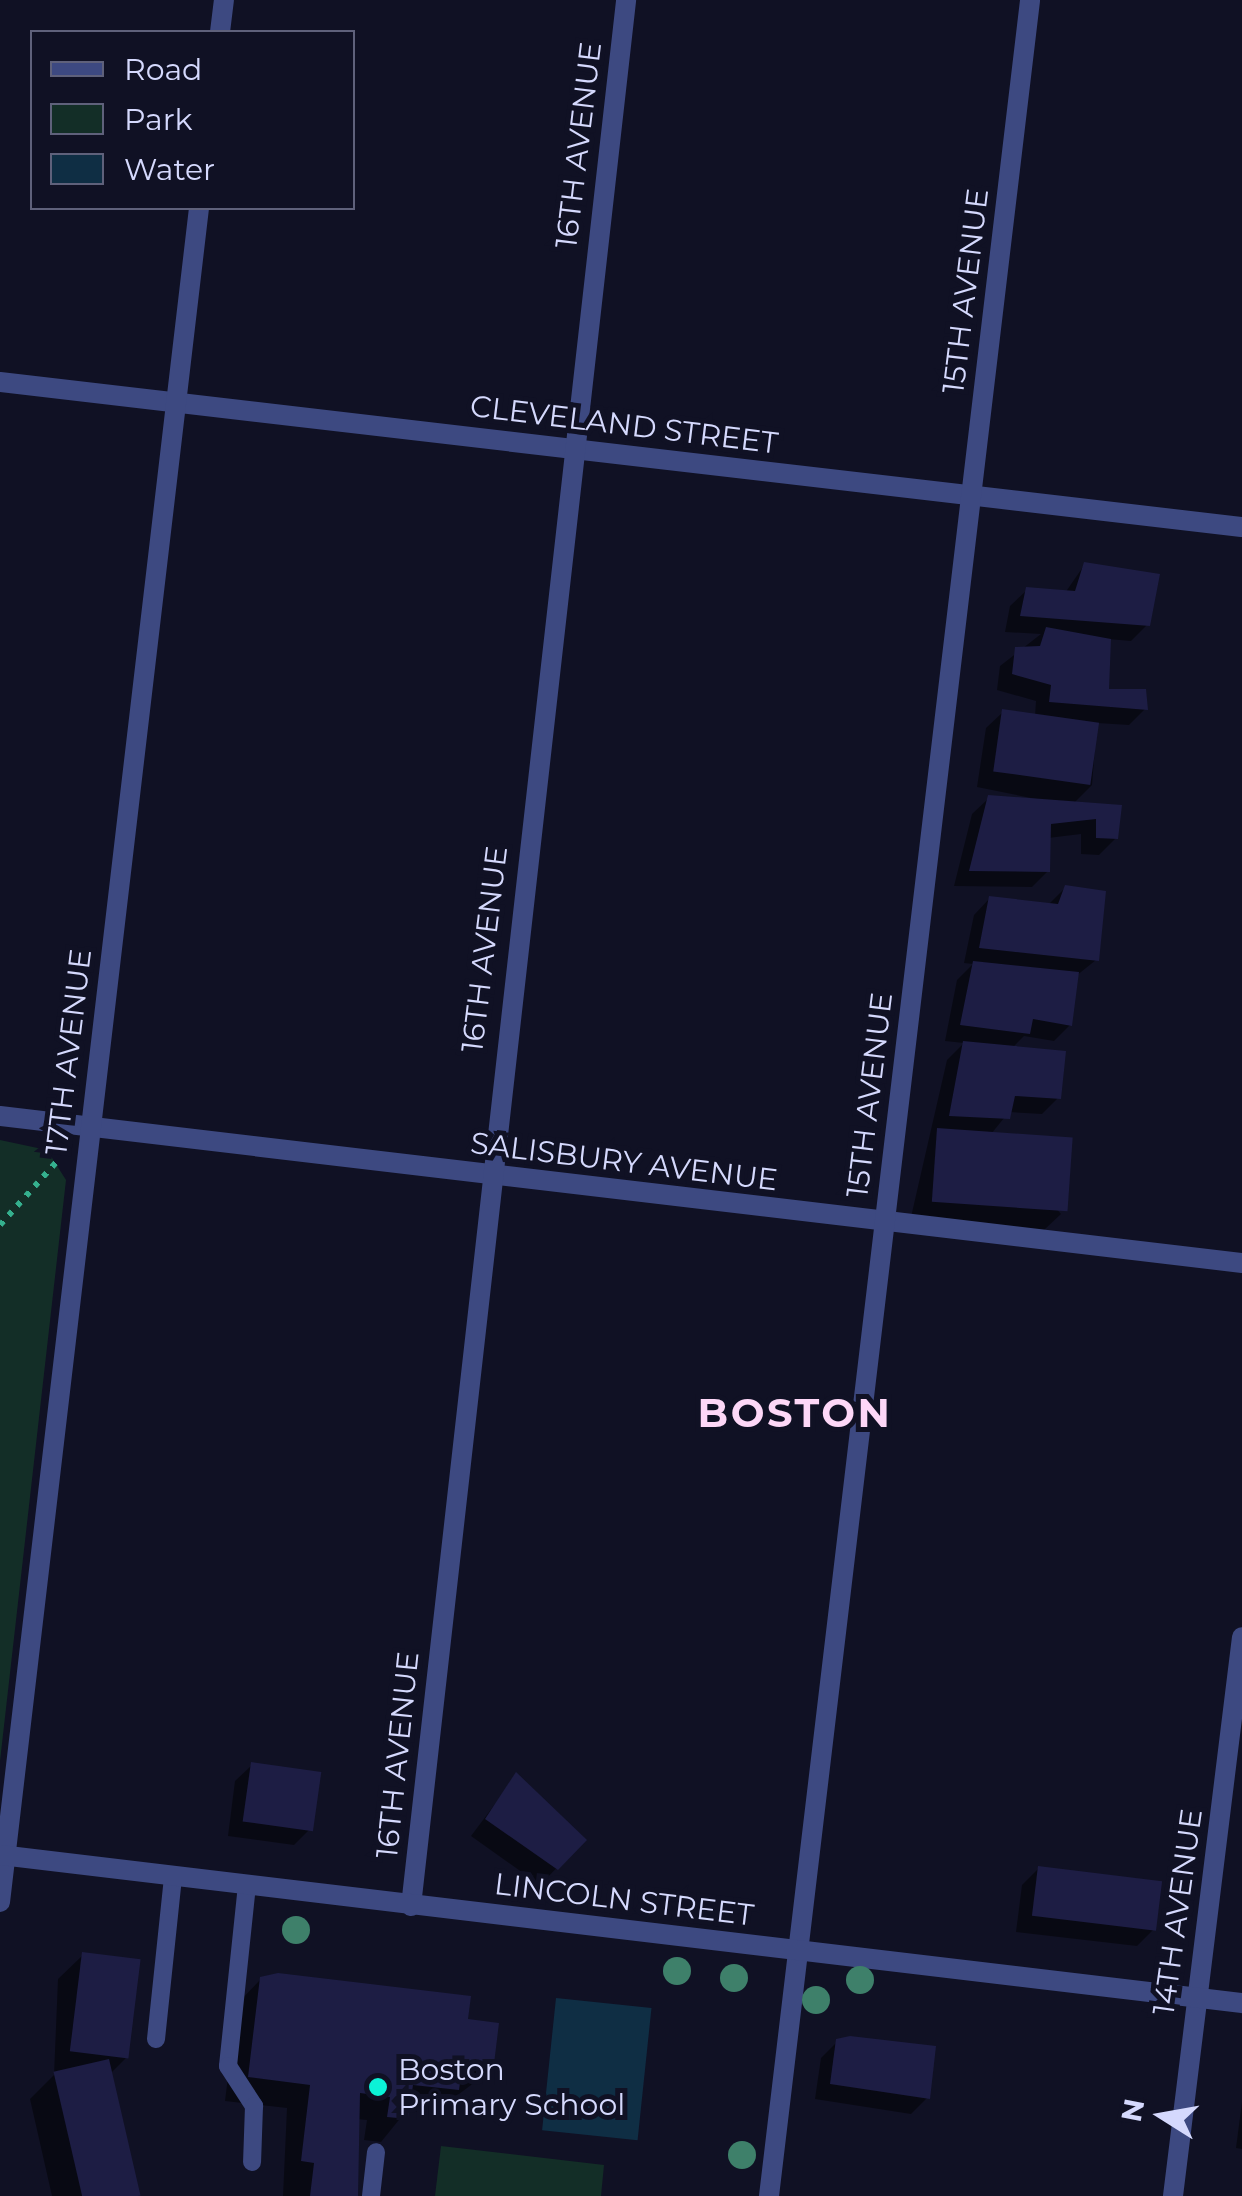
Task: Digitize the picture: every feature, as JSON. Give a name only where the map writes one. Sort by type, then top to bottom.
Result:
[{"type":"street","points":[[220,30],[224,0]]},
{"type":"street","name":"16TH AVENUE","points":[[411,1906],[488,1177],[626,0]]},
{"type":"street","name":"15TH AVENUE","points":[[769,2196],[1030,0]]},
{"type":"street","name":"17TH AVENUE","points":[[0,1902],[199,210]]},
{"type":"street","name":"CLEVELAND STREET","points":[[0,382],[972,498],[1242,526]]},
{"type":"street","name":"SALISBURY AVENUE","points":[[0,1116],[488,1177],[1242,1263]]},
{"type":"street","name":"14TH AVENUE","points":[[1173,2196],[1242,1637]]},
{"type":"street","name":"LINCOLN STREET","points":[[5,1856],[1242,2003]]},
{"type":"lane","points":[[156,2039],[172,1876]]},
{"type":"lane","points":[[246,1885],[228,2066],[254,2106],[252,2162]]},
{"type":"lane","points":[[370,2196],[376,2152]]},
{"type":"path","points":[[0,1225],[53,1166]]},
{"type":"green space","points":[[0,1140],[47,1150],[66,1180],[0,1761]]},
{"type":"green space","points":[[441,2146],[604,2165],[601,2196],[435,2196]]},
{"type":"water","points":[[556,1998],[651,2008],[638,2140],[542,2130]]},
{"type":"building","points":[[1084,562],[1160,574],[1150,626],[1020,616],[1026,587],[1075,591]]},
{"type":"building","points":[[1046,627],[1111,639],[1109,689],[1146,689],[1148,710],[1049,702],[1051,685],[1012,674],[1015,647],[1040,646]]},
{"type":"building","points":[[1002,709],[1099,723],[1090,785],[993,771]]},
{"type":"building","points":[[988,795],[1122,805],[1118,839],[1096,838],[1096,819],[1051,824],[1050,872],[969,871]]},
{"type":"building","points":[[1065,885],[1106,891],[1099,961],[979,948],[989,896],[1058,904]]},
{"type":"building","points":[[973,961],[1079,972],[1072,1026],[1033,1019],[1030,1034],[960,1025]]},
{"type":"building","points":[[963,1041],[1066,1051],[1061,1099],[1015,1096],[1010,1119],[949,1116]]},
{"type":"building","points":[[937,1128],[1073,1137],[1068,1211],[932,1202]]},
{"type":"building","points":[[251,1762],[321,1772],[313,1831],[243,1821]]},
{"type":"building","points":[[516,1772],[587,1840],[558,1870],[485,1819]]},
{"type":"building","points":[[1038,1866],[1162,1881],[1156,1931],[1032,1916]]},
{"type":"building","points":[[82,1952],[141,1959],[128,2058],[70,2051]]},
{"type":"building","points":[[278,1973],[471,1996],[468,2019],[499,2023],[493,2072],[462,2069],[459,2090],[413,2085],[408,2119],[387,2117],[390,2097],[360,2093],[358,2196],[310,2196],[314,2163],[301,2161],[310,2085],[248,2077],[260,1977]]},
{"type":"building","points":[[850,2036],[936,2046],[930,2099],[830,2084],[836,2039]]},
{"type":"building","points":[[109,2059],[140,2195],[82,2196],[53,2072]]},
{"type":"place","name":"Boston Primary School","points":[[378,2087]]},
{"type":"district","name":"BOSTON","points":[[795,1413]]}]
